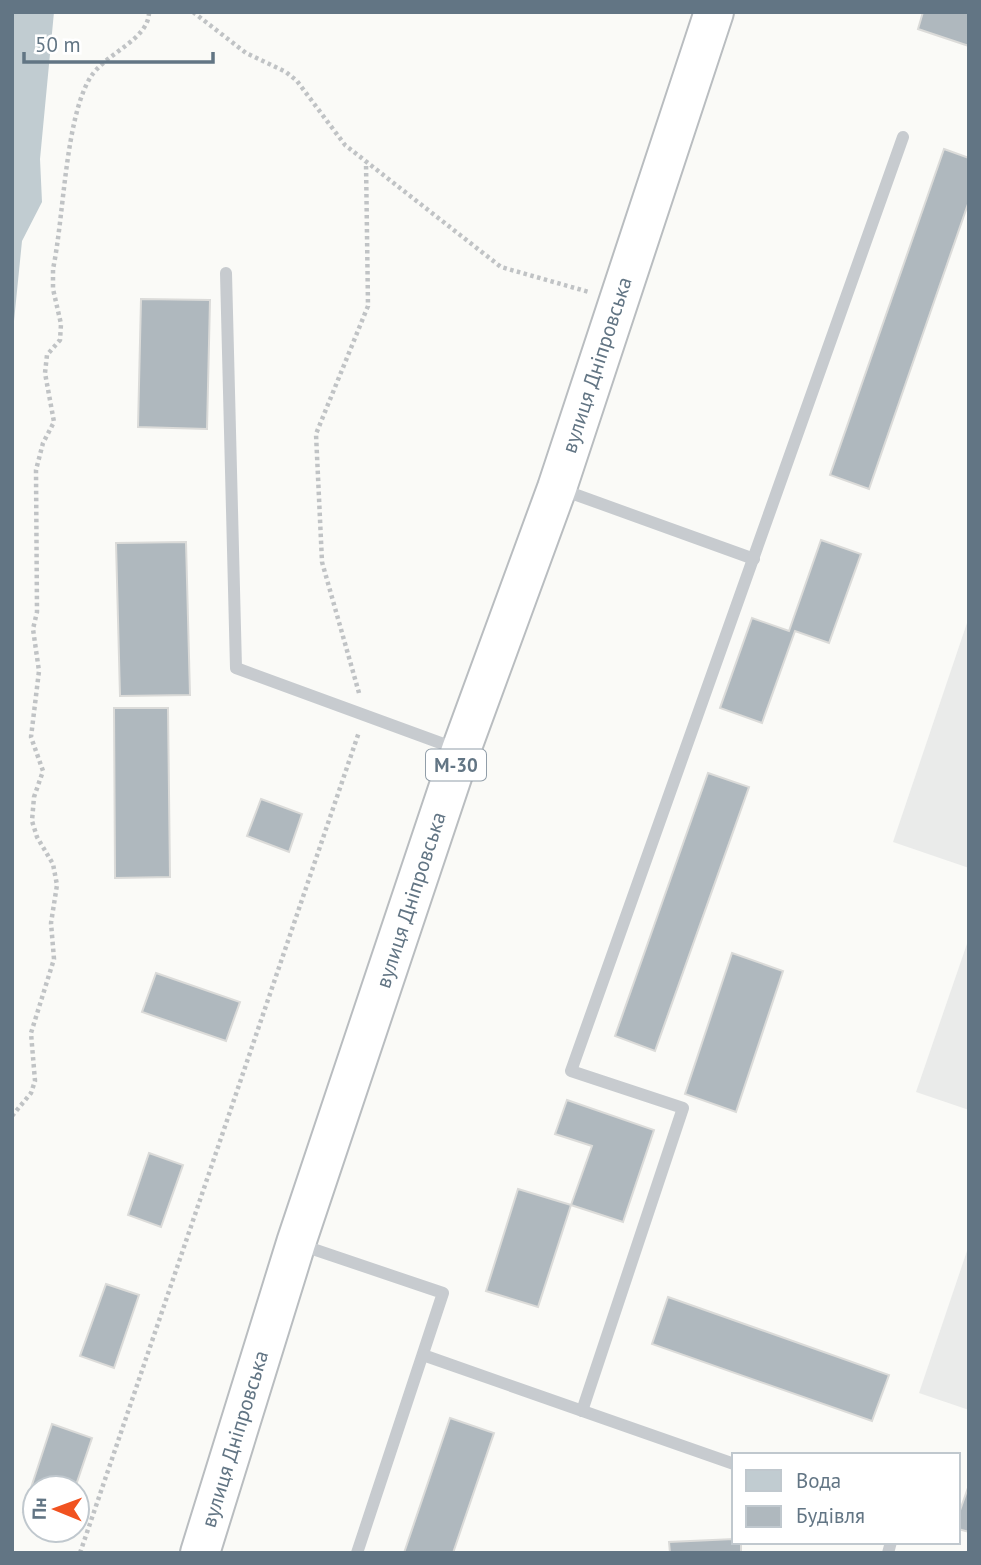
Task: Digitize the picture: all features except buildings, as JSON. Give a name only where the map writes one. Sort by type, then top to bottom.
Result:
[{"type":"highway","name":"вулиця Дніпровська","points":[[200,1553],[296,1244],[461,750],[557,488],[714,12]]},
{"type":"lane","points":[[582,1411],[683,1108],[571,1071],[903,137]]},
{"type":"lane","points":[[226,273],[236,668],[461,750]]},
{"type":"lane","points":[[557,488],[754,559]]},
{"type":"lane","points":[[296,1244],[443,1293],[357,1553]]},
{"type":"lane","points":[[423,1355],[732,1463]]},
{"type":"path","points":[[12,1116],[31,1093],[35,1081],[32,1032],[54,959],[51,923],[57,885],[53,864],[37,837],[32,821],[34,797],[43,765],[31,737],[39,671],[33,629],[37,612],[36,470],[43,443],[54,422],[45,373],[47,355],[60,340],[61,324],[53,289],[53,269],[81,97],[105,59],[138,38],[149,21],[149,12]]},
{"type":"path","points":[[192,12],[246,53],[286,72],[297,81],[345,145],[500,267],[618,300]]},
{"type":"path","points":[[80,1553],[365,715],[322,562],[316,433],[368,306],[366,162]]},
{"type":"shaded area","points":[[969,617],[969,868],[893,842]]},
{"type":"shaded area","points":[[969,938],[969,1110],[916,1092]]},
{"type":"shaded area","points":[[969,1245],[969,1410],[919,1393]]},
{"type":"water","points":[[12,12],[54,12],[40,159],[42,202],[22,241],[12,341]]}]
